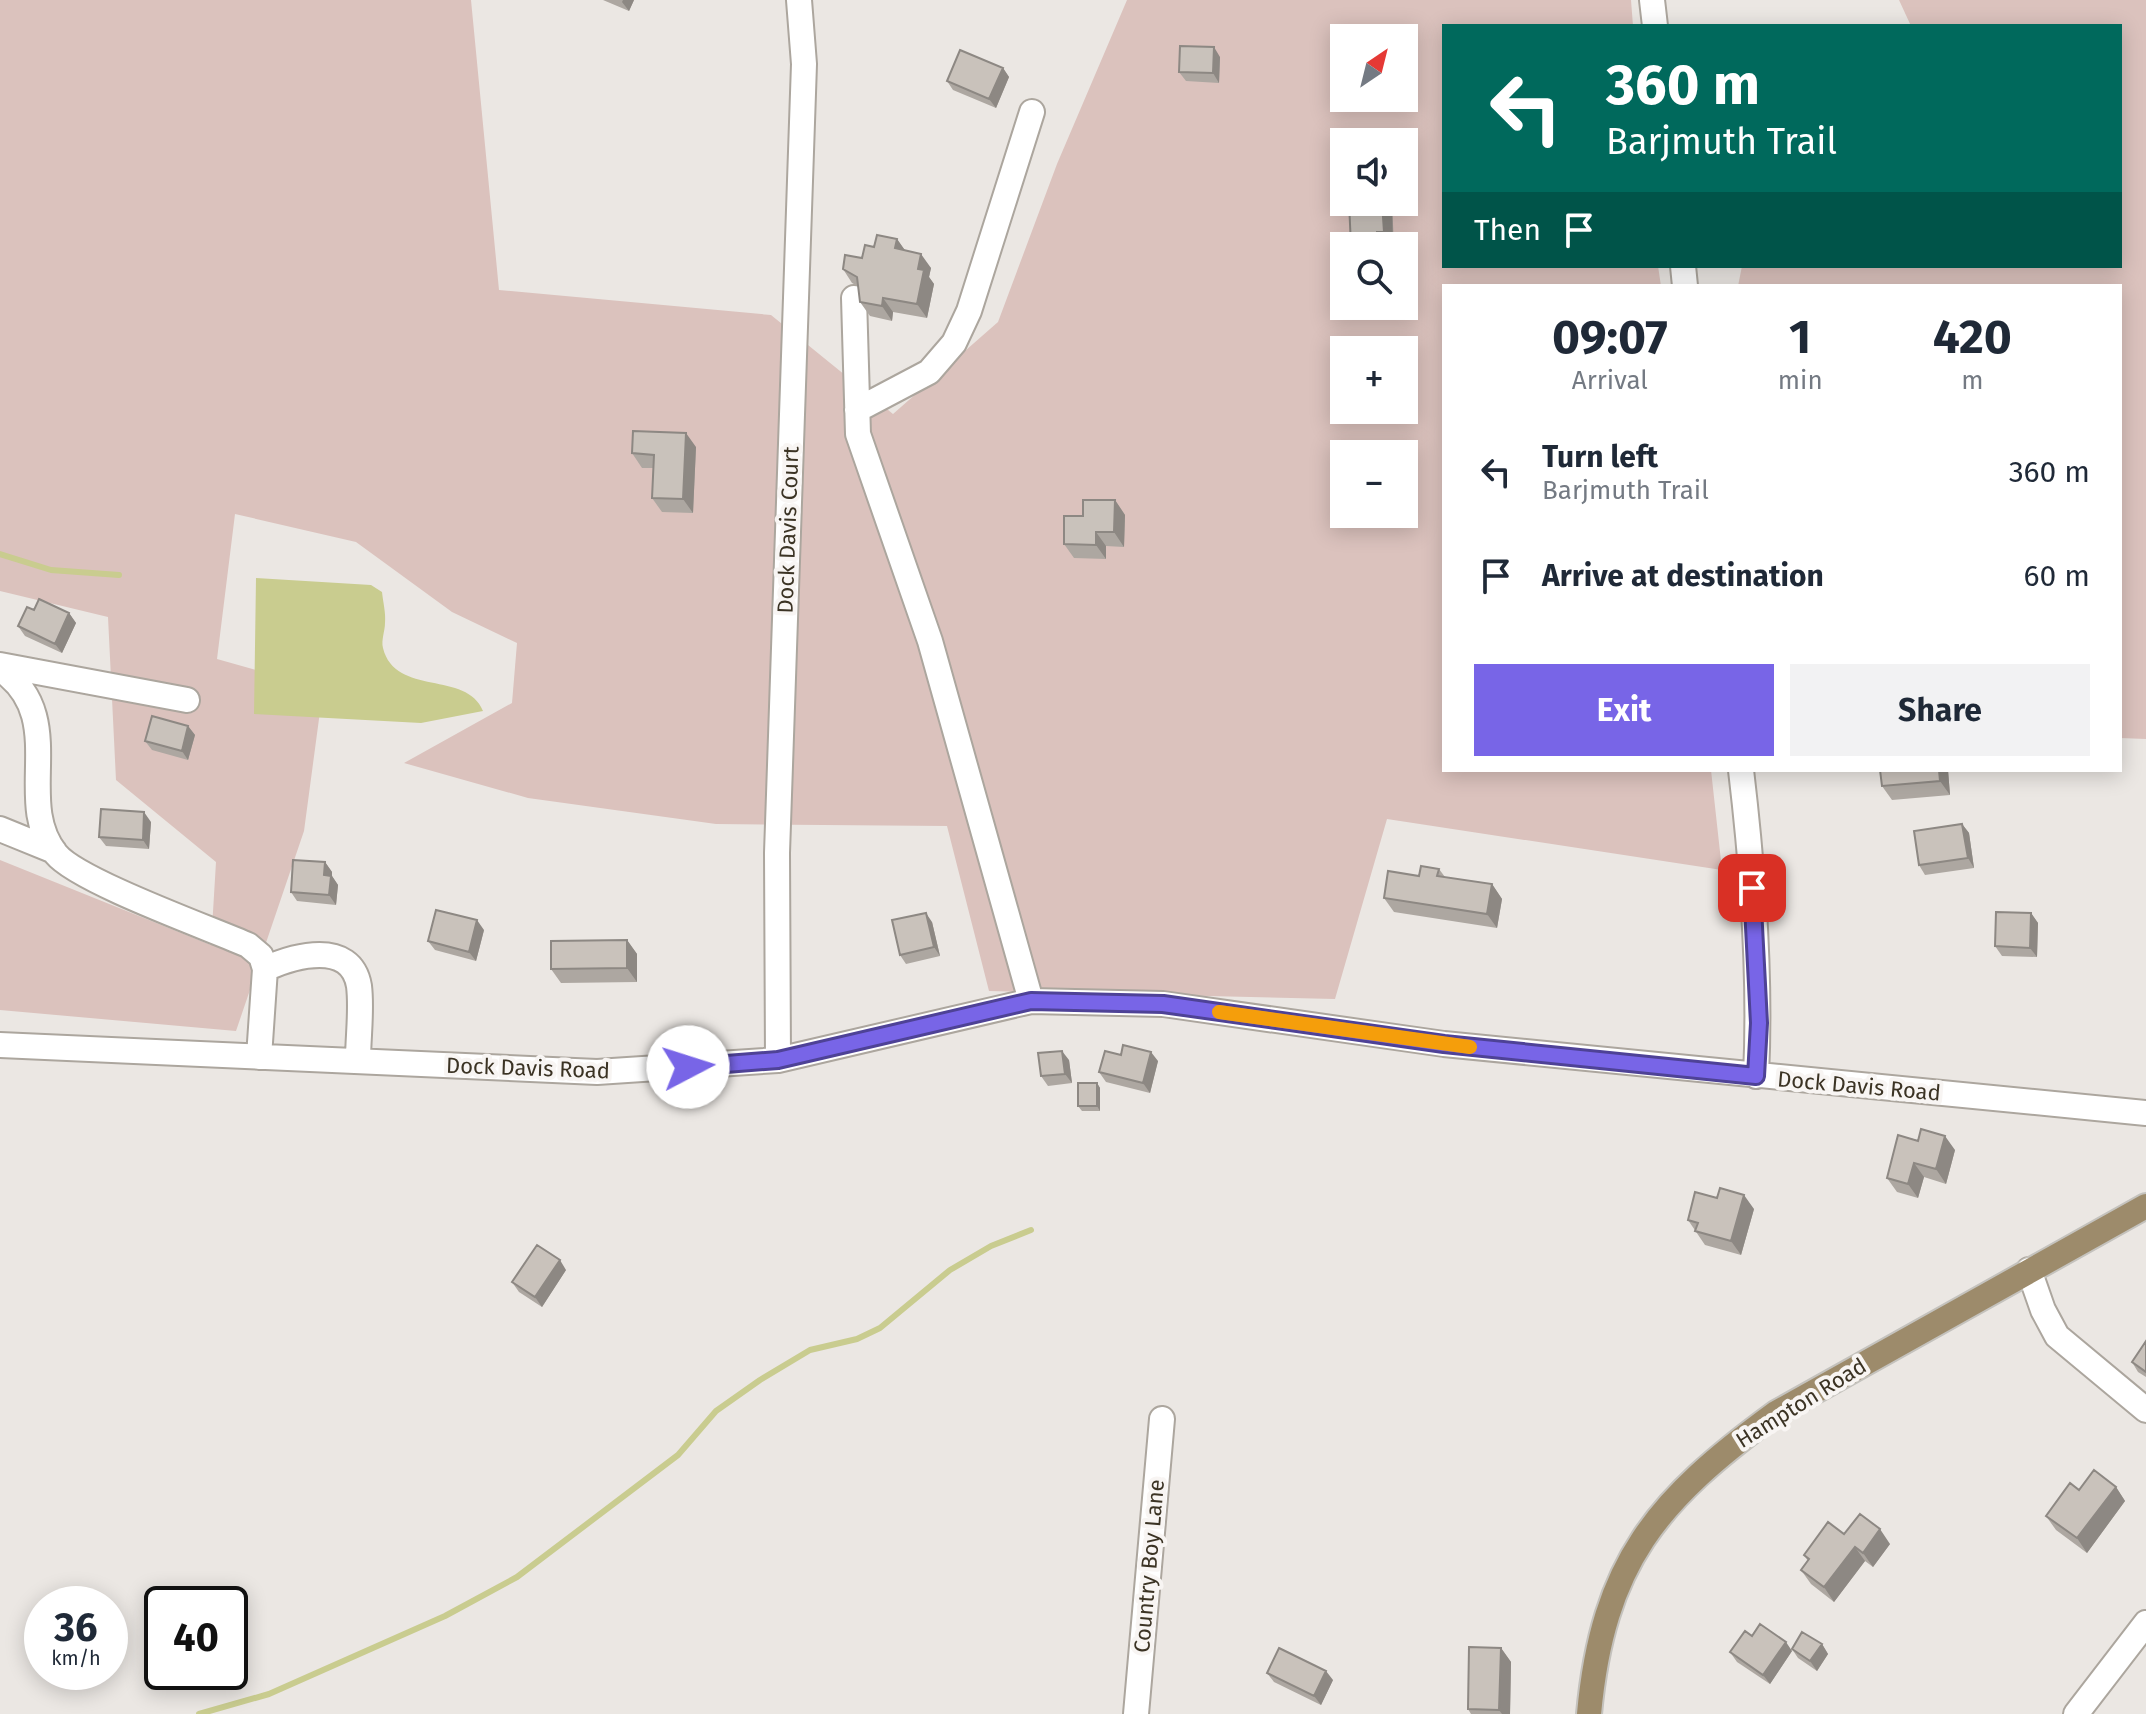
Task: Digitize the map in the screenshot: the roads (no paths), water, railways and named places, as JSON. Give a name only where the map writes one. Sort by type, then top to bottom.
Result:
[{"type":"main road","name":"Hampton Road","points":[[1589,1714],[1599,1642],[1618,1581],[1648,1529],[1680,1490],[1720,1454],[1776,1413],[2146,1206]]},
{"type":"street","name":"Dock Davis Court","points":[[778,1060],[777,853],[804,64],[799,0]]},
{"type":"street","points":[[1652,0],[1655,24]]},
{"type":"street","points":[[857,410],[929,372],[954,343],[969,311],[1032,112]]},
{"type":"street","points":[[854,298],[858,434],[930,641],[1031,1001]]},
{"type":"street","points":[[0,667],[187,700]]},
{"type":"street","points":[[0,667],[21,686],[33,707],[38,731],[41,816],[54,851]]},
{"type":"street","points":[[1741,772],[1749,837],[1759,1023],[1756,1076]]},
{"type":"street","points":[[0,829],[54,851],[78,871],[248,945],[261,956],[265,969],[259,1057]]},
{"type":"street","points":[[265,969],[312,953],[336,958],[352,971],[359,985],[358,1061]]},
{"type":"street","name":"Dock Davis Road","points":[[0,1045],[597,1072],[778,1060],[1031,1001],[1163,1004],[1444,1044],[2146,1113]]},
{"type":"street","points":[[2029,1270],[2043,1310],[2057,1336],[2146,1410]]},
{"type":"street","name":"Country Boy Lane","points":[[1136,1714],[1162,1419]]},
{"type":"street","points":[[2076,1714],[2146,1623]]},
{"type":"waterway","points":[[0,554],[51,570],[119,575]]},
{"type":"waterway","points":[[199,1714],[269,1694],[445,1616],[517,1577],[678,1455],[716,1411],[760,1380],[810,1350],[857,1339],[880,1328],[950,1270],[991,1246],[1031,1230]]}]
